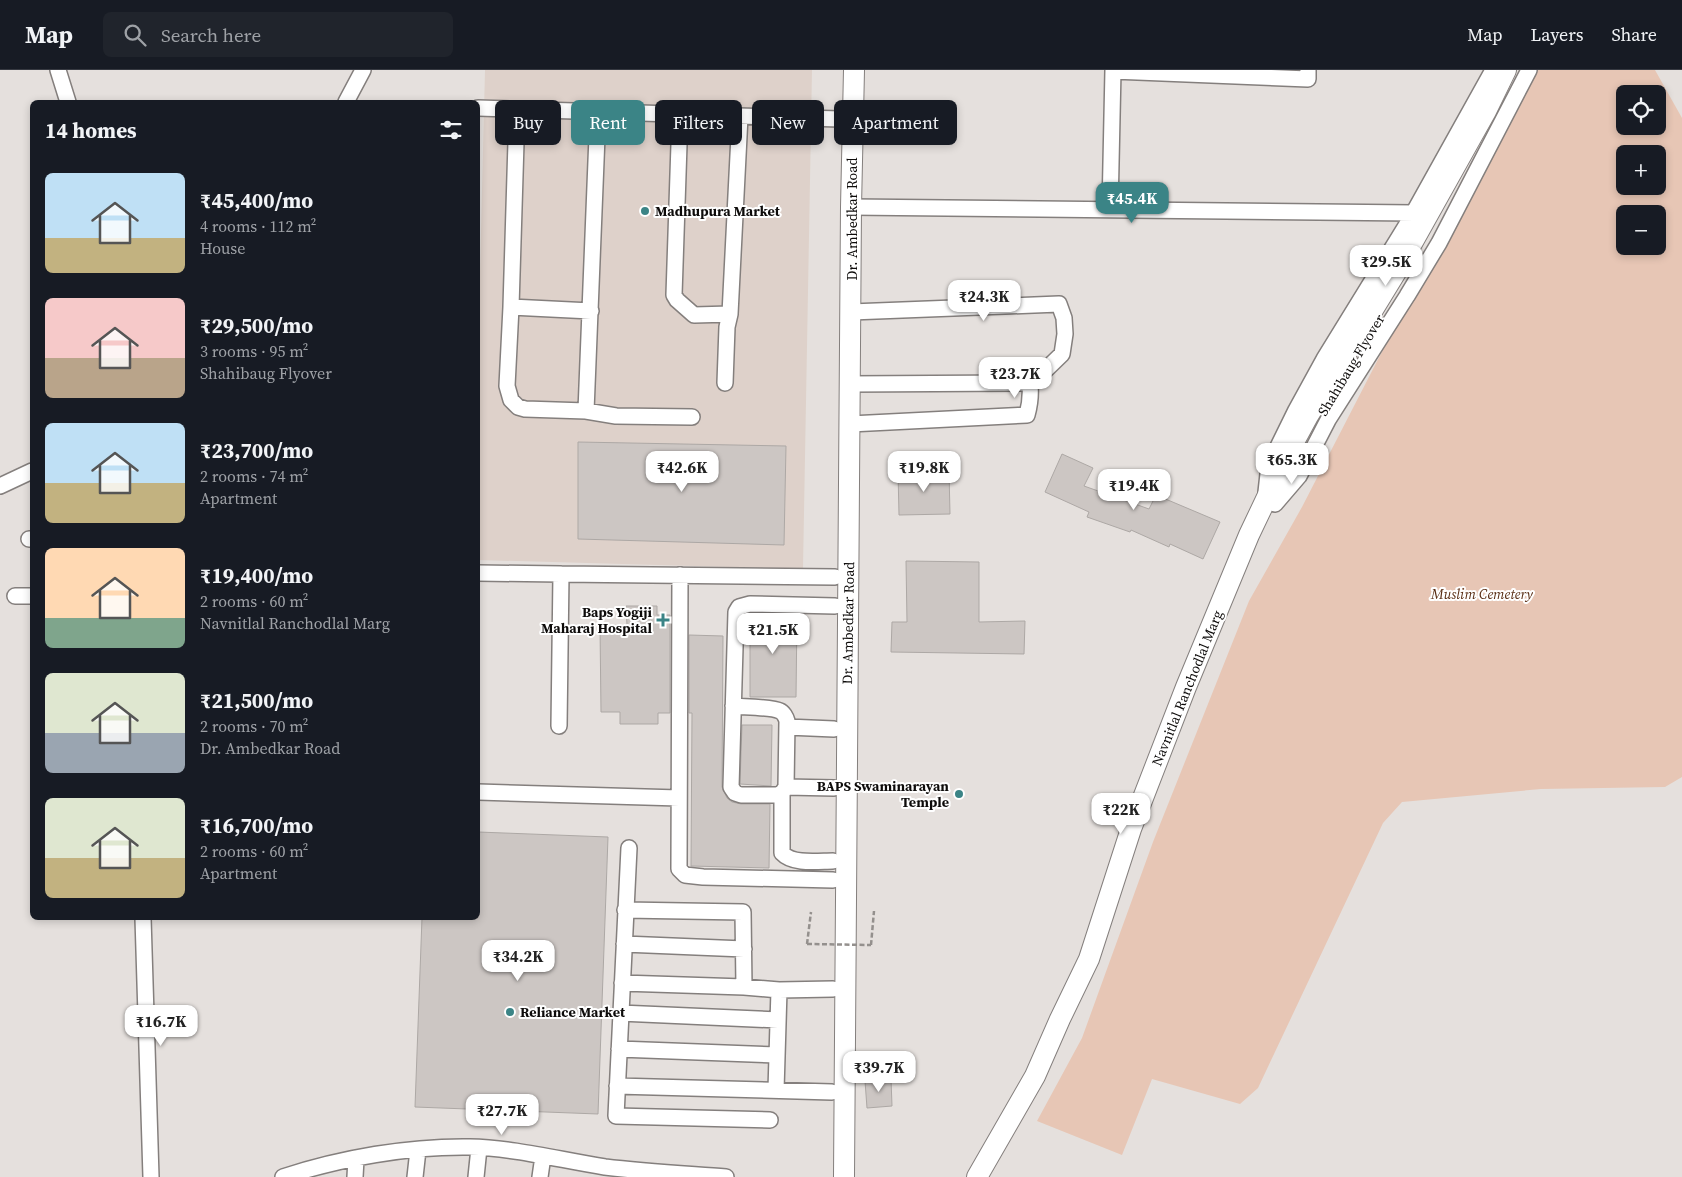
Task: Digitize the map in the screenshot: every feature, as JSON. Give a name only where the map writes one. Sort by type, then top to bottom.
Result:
[{"type":"main road","name":"Dr. Ambedkar Road","points":[[840,100],[841,70]]},
{"type":"main road","name":"Dr. Ambedkar Road","points":[[844,1177],[851,207],[854,70]]},
{"type":"main road","name":"Shahibaug Flyover","points":[[1270,503],[1308,416],[1400,264],[1486,111],[1506,70]]},
{"type":"main road","name":"Shahibaug Flyover","points":[[1292,456],[1317,420],[1404,277],[1517,70]]},
{"type":"main road","name":"Dr. Ambedkar Road","points":[[831,1177],[840,145]]},
{"type":"main road","name":"Navnitlal Ranchodlal Marg","points":[[978,1177],[1035,1076],[1089,960],[1131,829],[1186,687],[1249,535],[1270,503]]},
{"type":"main road","points":[[989,1177],[1044,1080],[1098,963],[1144,823],[1195,691],[1258,539],[1270,503]]},
{"type":"street","points":[[58,70],[67,100]]},
{"type":"street","points":[[347,100],[364,70]]},
{"type":"street","points":[[1110,209],[1113,71],[1308,80],[1308,70]]},
{"type":"street","points":[[1270,503],[1269,465],[1296,410],[1324,359],[1414,213],[1493,70]]},
{"type":"street","points":[[1270,503],[1299,476],[1328,420],[1439,243],[1529,70]]},
{"type":"street","points":[[480,108],[495,108]]},
{"type":"street","points":[[742,116],[834,119]]},
{"type":"street","points":[[516,145],[511,307],[506,386],[511,400],[518,407],[525,410],[586,411],[616,416],[692,417]]},
{"type":"street","points":[[586,411],[597,145]]},
{"type":"street","points":[[679,145],[674,295],[694,316],[730,314]]},
{"type":"street","points":[[725,383],[739,145]]},
{"type":"street","points":[[851,207],[1414,213]]},
{"type":"street","points":[[850,424],[1027,415],[1030,404],[1030,385],[1062,354],[1065,334],[1064,318],[1059,304],[851,312]]},
{"type":"street","points":[[511,307],[591,311]]},
{"type":"street","points":[[850,384],[1025,382],[1030,385]]},
{"type":"street","points":[[0,486],[30,472]]},
{"type":"street","points":[[480,573],[835,578]]},
{"type":"street","points":[[559,726],[560,574]]},
{"type":"street","points":[[680,575],[679,868],[685,874],[703,877],[833,870]]},
{"type":"street","points":[[15,596],[30,596]]},
{"type":"street","points":[[834,788],[784,790],[777,795],[741,795],[735,793],[731,787],[736,612],[739,607],[750,604],[835,606]]},
{"type":"street","points":[[734,706],[780,711],[787,721],[782,853],[785,857],[793,860],[833,870]]},
{"type":"street","points":[[787,727],[834,729]]},
{"type":"street","points":[[480,792],[679,798]]},
{"type":"street","points":[[628,848],[616,1116],[770,1120]]},
{"type":"street","points":[[625,910],[743,912],[744,987]]},
{"type":"street","points":[[143,920],[151,1177]]},
{"type":"street","points":[[624,944],[744,949]]},
{"type":"street","points":[[622,983],[779,990],[833,989]]},
{"type":"street","points":[[776,1090],[779,990]]},
{"type":"street","points":[[620,1013],[778,1020]]},
{"type":"street","points":[[618,1049],[777,1055]]},
{"type":"street","points":[[617,1086],[832,1092]]},
{"type":"street","points":[[476,1177],[479,1148]]},
{"type":"street","points":[[283,1177],[311,1168],[392,1151],[479,1148],[543,1156],[599,1171],[726,1177]]},
{"type":"street","points":[[415,1177],[418,1150]]},
{"type":"street","points":[[540,1177],[543,1156]]},
{"type":"street","points":[[354,1177],[356,1159]]},
{"type":"path","points":[[810,912],[807,944],[871,945],[874,911]]},
{"type":"shaded area","name":"Madhupura Market","points":[[485,70],[812,70],[811,100],[752,100],[752,145],[811,145],[803,569],[480,560],[480,271]]},
{"type":"green space","name":"Muslim Cemetery","points":[[1527,70],[1655,70],[1663,85],[1616,85],[1616,135],[1666,135],[1666,90],[1682,118],[1682,777],[1665,787],[1541,789],[1402,802],[1383,823],[1258,1088],[1240,1104],[1152,1079],[1122,1155],[1037,1121],[1082,1038],[1153,842],[1249,601],[1302,507]]},
{"type":"building","points":[[578,442],[786,446],[784,545],[578,539]]},
{"type":"building","points":[[1062,454],[1093,468],[1084,486],[1149,509],[1156,495],[1220,522],[1203,559],[1170,544],[1169,547],[1131,530],[1130,532],[1087,517],[1089,512],[1045,492]]},
{"type":"building","points":[[949,471],[950,514],[899,515],[898,472]]},
{"type":"building","points":[[906,561],[979,562],[979,622],[1025,621],[1024,654],[891,652],[892,622],[907,622]]},
{"type":"building","points":[[626,606],[657,606],[657,615],[670,615],[670,713],[658,713],[658,724],[620,724],[620,712],[601,712],[600,626],[627,625]]},
{"type":"building","points":[[750,614],[797,614],[796,697],[750,697]]},
{"type":"building","points":[[689,635],[723,636],[722,787],[727,798],[732,802],[741,804],[770,804],[769,868],[691,866],[692,713],[689,713]]},
{"type":"building","points":[[742,725],[772,725],[771,786],[740,784]]},
{"type":"building","name":"Reliance Market","points":[[480,832],[608,837],[598,1114],[415,1107],[422,920],[480,920]]},
{"type":"building","points":[[891,1079],[892,1106],[867,1108],[865,1081]]},
{"type":"place","name":"Madhupura Market","points":[[645,211]]},
{"type":"place","name":"Baps Yogiji Maharaj Hospital","points":[[663,620]]},
{"type":"place","name":"BAPS Swaminarayan Temple","points":[[959,794]]},
{"type":"place","name":"Reliance Market","points":[[510,1012]]}]
